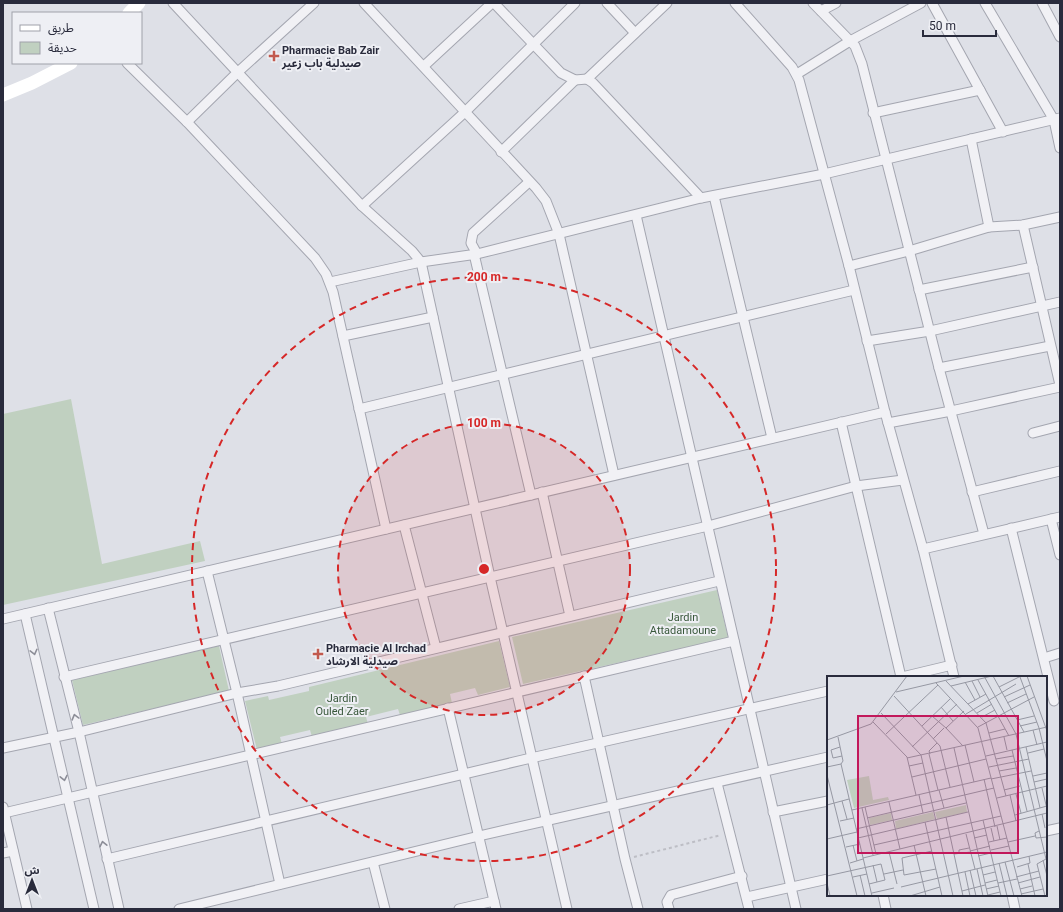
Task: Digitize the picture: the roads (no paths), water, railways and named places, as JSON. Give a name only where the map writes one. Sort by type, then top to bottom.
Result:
[{"type":"main road","points":[[130,12],[139,3]]},
{"type":"main road","points":[[3,95],[32,83],[69,64]]},
{"type":"street","points":[[173,3],[362,206],[412,251],[421,262],[490,577],[567,909]]},
{"type":"street","points":[[187,122],[238,72],[314,3]]},
{"type":"street","points":[[364,3],[424,66],[546,202],[559,234],[585,354],[614,475]]},
{"type":"street","points":[[424,66],[493,3],[561,73],[575,80],[588,79],[594,83],[701,198]]},
{"type":"street","points":[[362,206],[465,112],[575,3]]},
{"type":"street","points":[[607,3],[635,33]]},
{"type":"street","points":[[588,79],[667,3]]},
{"type":"street","points":[[735,3],[797,74],[849,266],[903,480],[923,549],[954,676]]},
{"type":"street","points":[[813,3],[855,46],[862,64],[885,160],[984,534]]},
{"type":"street","points":[[821,11],[836,3]]},
{"type":"street","points":[[797,74],[850,41],[920,3]]},
{"type":"street","points":[[932,3],[1003,132]]},
{"type":"street","points":[[985,3],[1057,119],[1060,148]]},
{"type":"street","points":[[1042,3],[1058,31]]},
{"type":"street","points":[[128,64],[187,122],[315,258],[326,274],[330,282],[343,336],[386,529]]},
{"type":"street","points":[[501,152],[575,80]]},
{"type":"street","points":[[873,113],[980,90]]},
{"type":"street","points":[[330,282],[421,262],[475,254],[701,198],[824,174],[1057,119]]},
{"type":"street","points":[[971,139],[989,227]]},
{"type":"street","points":[[529,182],[473,234],[471,243],[475,254],[531,495]]},
{"type":"street","points":[[714,196],[742,318],[772,438]]},
{"type":"street","points":[[636,215],[693,457],[748,709],[796,909]]},
{"type":"street","points":[[849,266],[909,251],[989,227],[1023,225],[1060,217]]},
{"type":"street","points":[[888,423],[951,411],[1060,386],[1023,225]]},
{"type":"street","points":[[919,290],[1032,267]]},
{"type":"street","points":[[359,409],[854,290]]},
{"type":"street","points":[[868,340],[930,331],[1060,302]]},
{"type":"street","points":[[343,336],[433,317]]},
{"type":"street","points":[[939,368],[1050,346]]},
{"type":"street","points":[[3,619],[885,412]]},
{"type":"street","points":[[841,422],[902,676]]},
{"type":"street","points":[[1033,433],[1060,426]]},
{"type":"street","points":[[972,492],[1060,471]]},
{"type":"street","points":[[64,677],[708,526],[856,486],[903,480]]},
{"type":"street","points":[[542,492],[570,616]]},
{"type":"street","points":[[923,549],[1056,518],[1060,555]]},
{"type":"street","points":[[404,525],[436,648]]},
{"type":"street","points":[[1011,528],[1044,658],[1053,701]]},
{"type":"street","points":[[207,571],[237,693],[280,884]]},
{"type":"street","points":[[3,748],[79,732],[237,693],[278,686],[719,581]]},
{"type":"street","points":[[48,608],[64,677],[79,732],[118,909]]},
{"type":"street","points":[[25,614],[94,909]]},
{"type":"street","points":[[27,909],[4,810],[92,792],[734,641]]},
{"type":"street","points":[[1044,658],[1060,653]]},
{"type":"street","points":[[906,676],[952,665]]},
{"type":"street","points":[[584,676],[625,859],[638,909]]},
{"type":"street","points":[[107,859],[531,758],[827,691]]},
{"type":"street","points":[[448,708],[495,905],[459,909]]},
{"type":"street","points":[[179,909],[205,906],[280,884],[479,836],[613,807],[827,757]]},
{"type":"street","points":[[717,783],[729,833],[742,876],[748,909]]},
{"type":"street","points":[[773,812],[827,801]]},
{"type":"street","points":[[1047,831],[1060,828]]},
{"type":"street","points":[[3,853],[13,851]]},
{"type":"street","points":[[373,862],[386,909]]},
{"type":"street","points":[[669,909],[667,902],[671,895],[742,876]]},
{"type":"street","points":[[747,897],[827,879]]},
{"type":"street","points":[[883,896],[886,909]]},
{"type":"street","points":[[1012,896],[1015,909]]},
{"type":"place","name":"Pharmacie Bab Zair صيدلية باب زعير","points":[[274,56]]},
{"type":"place","name":"Pharmacie Al Irchad صيدلية الارشاد","points":[[318,654]]},
{"type":"park label","name":"Jardin Attadamoune","points":[[683,623]]},
{"type":"park label","name":"Jardin Ouled Zaer","points":[[342,704]]}]
